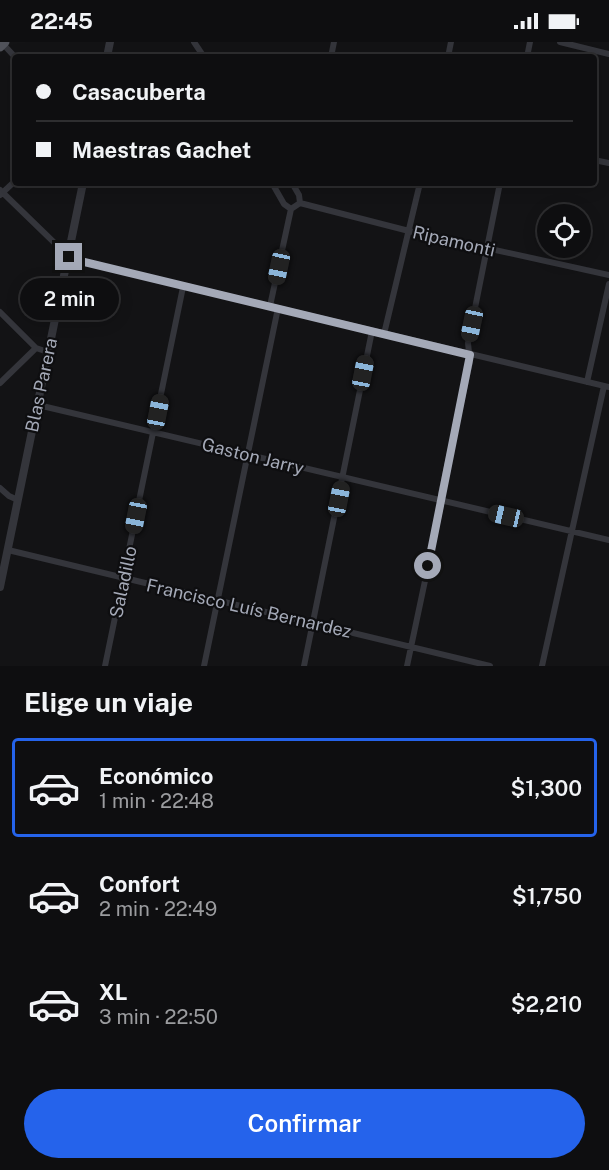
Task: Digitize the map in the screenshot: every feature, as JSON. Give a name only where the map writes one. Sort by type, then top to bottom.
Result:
[{"type":"street","points":[[560,42],[609,54]]},
{"type":"street","name":"Blas Parera","points":[[0,587],[82,186]]},
{"type":"street","points":[[274,186],[284,204],[291,209]]},
{"type":"street","points":[[204,666],[249,455],[291,209],[300,203],[299,195],[294,186]]},
{"type":"street","points":[[384,334],[419,186]]},
{"type":"street","points":[[407,666],[470,355],[468,343],[499,186]]},
{"type":"street","points":[[1,193],[69,257],[76,260],[606,387],[571,531],[542,666]]},
{"type":"street","name":"Ripamonti","points":[[300,203],[409,231],[609,275]]},
{"type":"street","points":[[587,382],[609,284]]},
{"type":"street","name":"Saladillo","points":[[105,666],[183,287]]},
{"type":"street","points":[[0,312],[36,348],[48,351]]},
{"type":"street","points":[[304,666],[372,331]]},
{"type":"street","points":[[0,383],[36,348]]},
{"type":"street","name":"Gaston Jarry","points":[[38,405],[609,540]]},
{"type":"street","points":[[0,488],[18,500]]},
{"type":"street","name":"Francisco Luís Bernardez","points":[[8,550],[490,666]]},
{"type":"route","points":[[69,257],[183,287],[470,355],[428,566]]}]
